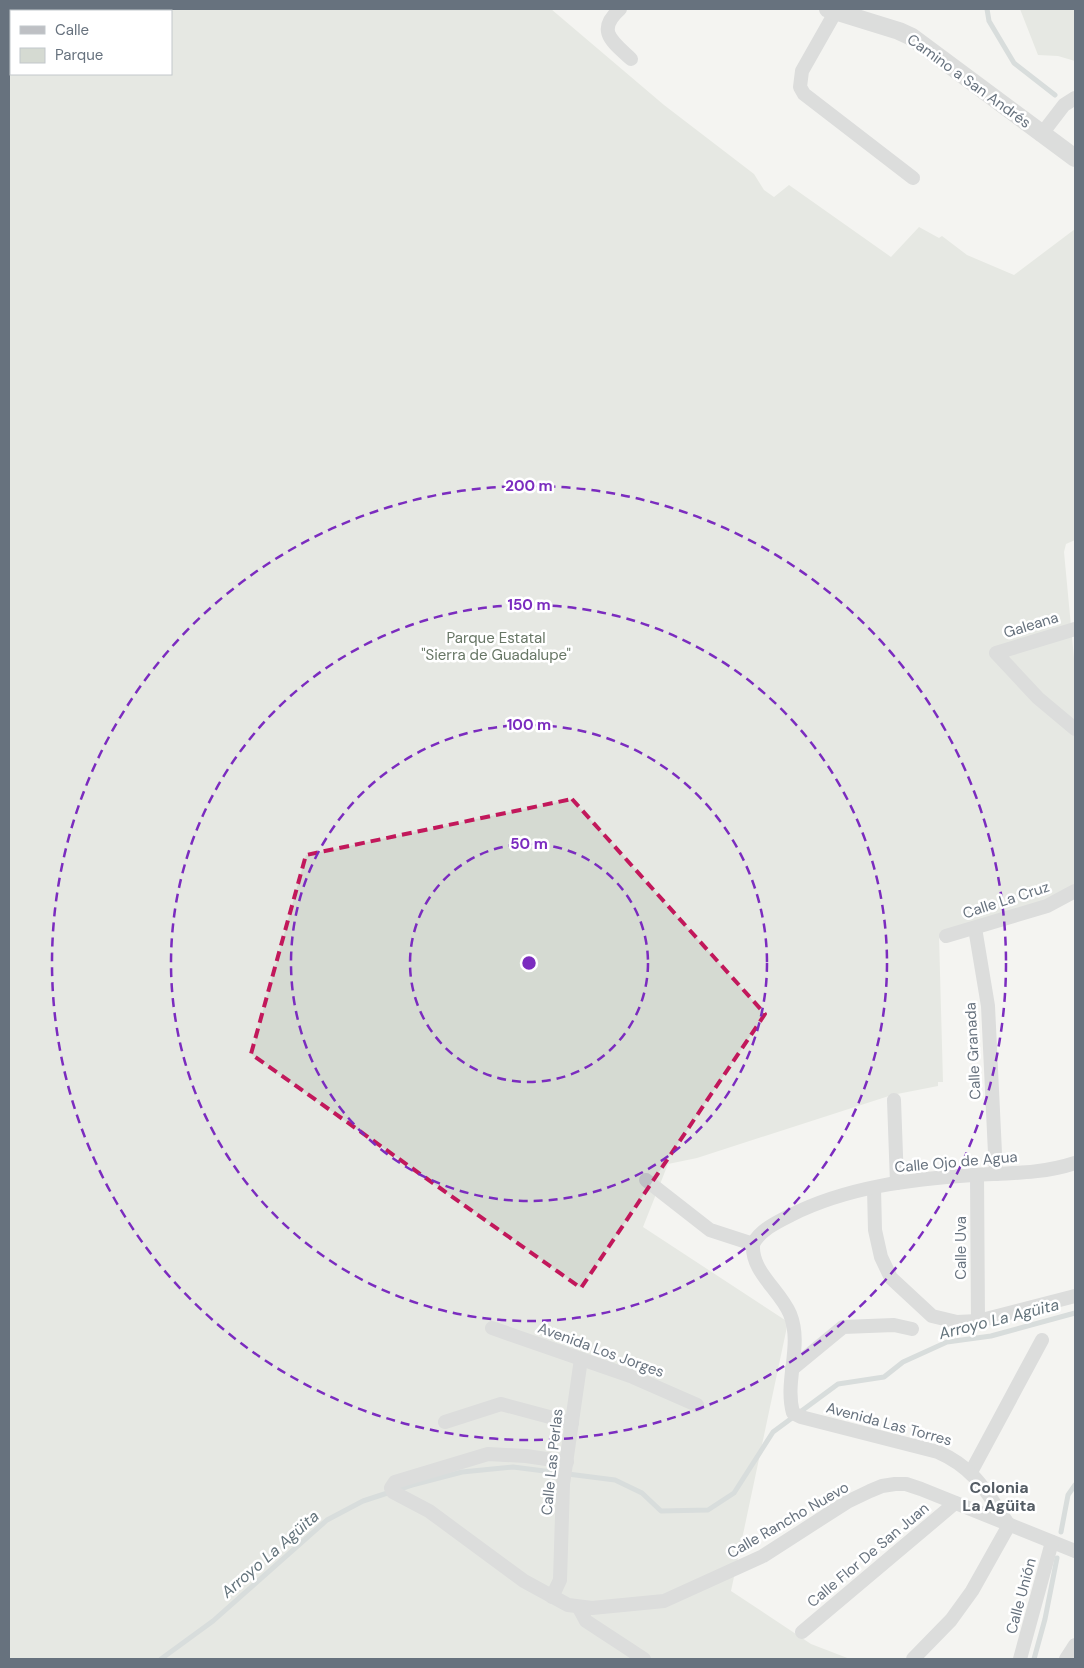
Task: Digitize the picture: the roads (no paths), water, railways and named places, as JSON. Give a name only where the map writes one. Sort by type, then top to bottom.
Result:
[{"type":"street","points":[[620,9],[608,25],[608,38],[631,59]]},
{"type":"street","points":[[832,10],[802,71],[800,87],[804,94],[913,178]]},
{"type":"street","name":"Camino a San Andrés","points":[[832,10],[864,14],[912,37],[1041,135],[1075,158]]},
{"type":"street","points":[[1041,135],[1064,105],[1075,98]]},
{"type":"street","name":"Galeana","points":[[1075,629],[996,652],[1038,698],[1075,729]]},
{"type":"street","name":"Calle La Cruz","points":[[946,936],[1047,906],[1075,891]]},
{"type":"street","name":"Calle Granada","points":[[975,928],[988,1006],[996,1174]]},
{"type":"street","points":[[894,1100],[897,1183]]},
{"type":"street","name":"Calle Ojo de Agua","points":[[753,1244],[764,1231],[819,1201],[897,1183],[934,1178],[1039,1172],[1075,1163]]},
{"type":"street","name":"Calle Uva","points":[[977,1175],[978,1321]]},
{"type":"street","points":[[646,1180],[710,1230],[753,1244],[754,1259],[786,1306],[793,1324],[795,1352],[792,1369]]},
{"type":"street","points":[[874,1188],[875,1230],[881,1257],[891,1278],[932,1316],[957,1322],[978,1321],[1075,1296]]},
{"type":"street","points":[[792,1369],[843,1327],[894,1325],[912,1329]]},
{"type":"street","name":"Avenida Los Jorges","points":[[492,1328],[633,1377],[697,1405]]},
{"type":"street","points":[[971,1472],[1042,1340]]},
{"type":"street","name":"Calle Las Perlas","points":[[552,1597],[560,1580],[563,1484],[568,1462],[581,1359]]},
{"type":"street","name":"Avenida Las Torres","points":[[792,1369],[791,1402],[795,1414],[938,1452],[957,1461],[971,1472],[1009,1525]]},
{"type":"street","points":[[445,1422],[501,1404],[572,1422]]},
{"type":"street","points":[[568,1462],[526,1456],[488,1454],[395,1482],[391,1488],[392,1492],[428,1511],[457,1531],[491,1559],[552,1597],[579,1608],[586,1621],[644,1659]]},
{"type":"street","name":"Calle Rancho Nuevo","points":[[579,1608],[664,1601],[763,1556],[848,1502],[882,1486],[906,1484],[1009,1525]]},
{"type":"street","name":"Calle Flor De San Juan","points":[[802,1632],[955,1503]]},
{"type":"street","points":[[913,1659],[962,1606],[1009,1525],[1075,1551]]},
{"type":"street","name":"Calle Unión","points":[[1020,1659],[1052,1542]]},
{"type":"street","points":[[1066,1659],[1075,1645]]},
{"type":"waterway","points":[[987,9],[989,21],[1014,63],[1055,95]]},
{"type":"waterway","name":"Arroyo La Agüita","points":[[161,1659],[213,1621],[327,1520],[363,1501],[412,1485],[462,1472],[513,1467],[615,1480],[642,1493],[661,1511],[708,1510],[734,1493],[773,1432],[838,1384],[884,1377],[903,1362],[947,1342],[991,1336],[1075,1313]]},
{"type":"waterway","name":"Arroyo La Agüita","points":[[1061,1532],[1068,1495],[1075,1485]]},
{"type":"waterway","name":"Arroyo La Agüita","points":[[1034,1659],[1045,1619],[1057,1558]]},
{"type":"district","name":"Colonia La Agüita","points":[[999,1496]]},
{"type":"park label","name":"Parque Estatal \"Sierra de Guadalupe\"","points":[[496,646]]}]
